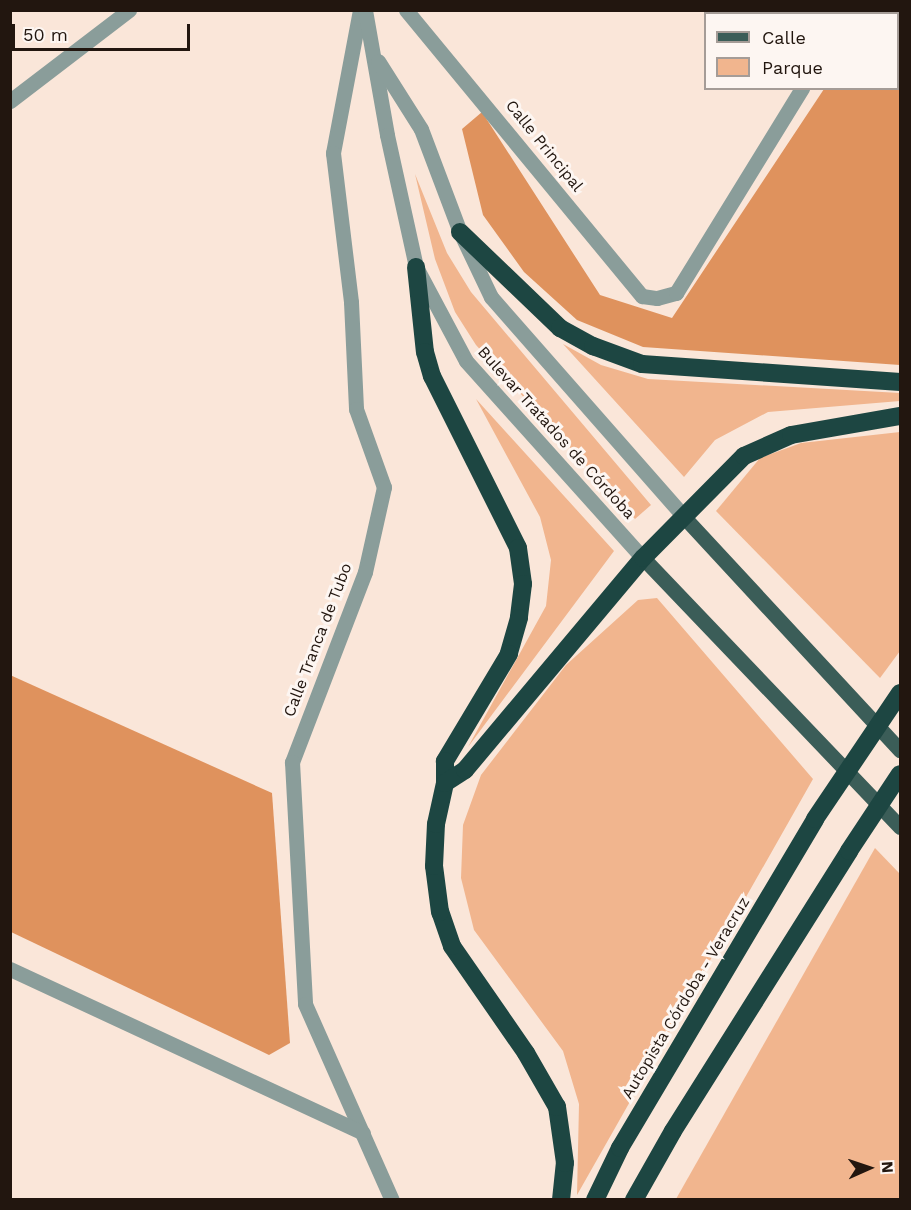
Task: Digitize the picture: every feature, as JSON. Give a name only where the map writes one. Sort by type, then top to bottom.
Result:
[{"type":"highway","points":[[460,232],[560,328],[593,346],[642,364],[900,382]]},
{"type":"highway","points":[[416,267],[425,352],[432,376],[518,548],[523,584],[519,618],[509,654],[445,761],[445,783],[436,824],[434,866],[440,912],[452,946],[526,1053],[557,1107],[566,1163],[561,1200]]},
{"type":"highway","points":[[445,783],[465,770],[644,558],[744,456],[769,442],[900,416]]},
{"type":"highway","name":"Autopista Córdoba - Veracruz","points":[[596,1200],[620,1148],[815,819],[900,693]]},
{"type":"highway","points":[[634,1200],[673,1131],[900,774]]},
{"type":"main road","points":[[684,517],[900,750]]},
{"type":"main road","name":"Bulevar Tratados de Córdoba","points":[[644,558],[900,827]]},
{"type":"street","points":[[10,101],[129,10]]},
{"type":"street","name":"Calle Tranca de Tubo","points":[[360,10],[333,153],[351,303],[356,409],[384,487],[365,572],[292,762],[305,1004],[392,1200]]},
{"type":"street","name":"Bulevar Tratados de Córdoba","points":[[365,10],[375,56],[387,135],[416,267],[466,360],[644,558]]},
{"type":"street","name":"Calle Principal","points":[[406,10],[642,296],[657,298],[676,293],[801,90]]},
{"type":"street","points":[[375,56],[422,129],[460,232],[491,297],[684,517]]},
{"type":"street","points":[[10,969],[363,1133]]},
{"type":"green space","points":[[415,174],[447,253],[471,292],[651,505],[635,519],[476,345],[455,312],[435,259]]},
{"type":"green space","points":[[563,344],[601,365],[648,379],[900,393],[900,401],[768,412],[715,440],[684,477]]},
{"type":"green space","points":[[476,399],[614,551],[468,747],[546,606],[551,560],[540,517]]},
{"type":"green space","points":[[900,432],[900,651],[880,678],[716,511],[760,458],[801,443]]},
{"type":"green space","points":[[657,598],[813,779],[577,1195],[579,1104],[563,1051],[474,930],[461,878],[463,825],[481,775],[566,665],[638,600]]},
{"type":"green space","points":[[875,848],[900,874],[900,1199],[676,1199]]},
{"type":"shaded area","points":[[900,11],[900,365],[643,347],[577,320],[524,272],[483,215],[462,129],[482,112],[600,295],[672,318],[823,90],[899,90],[899,12],[874,12]]},
{"type":"shaded area","points":[[10,675],[272,793],[290,1043],[269,1055],[11,932]]}]
